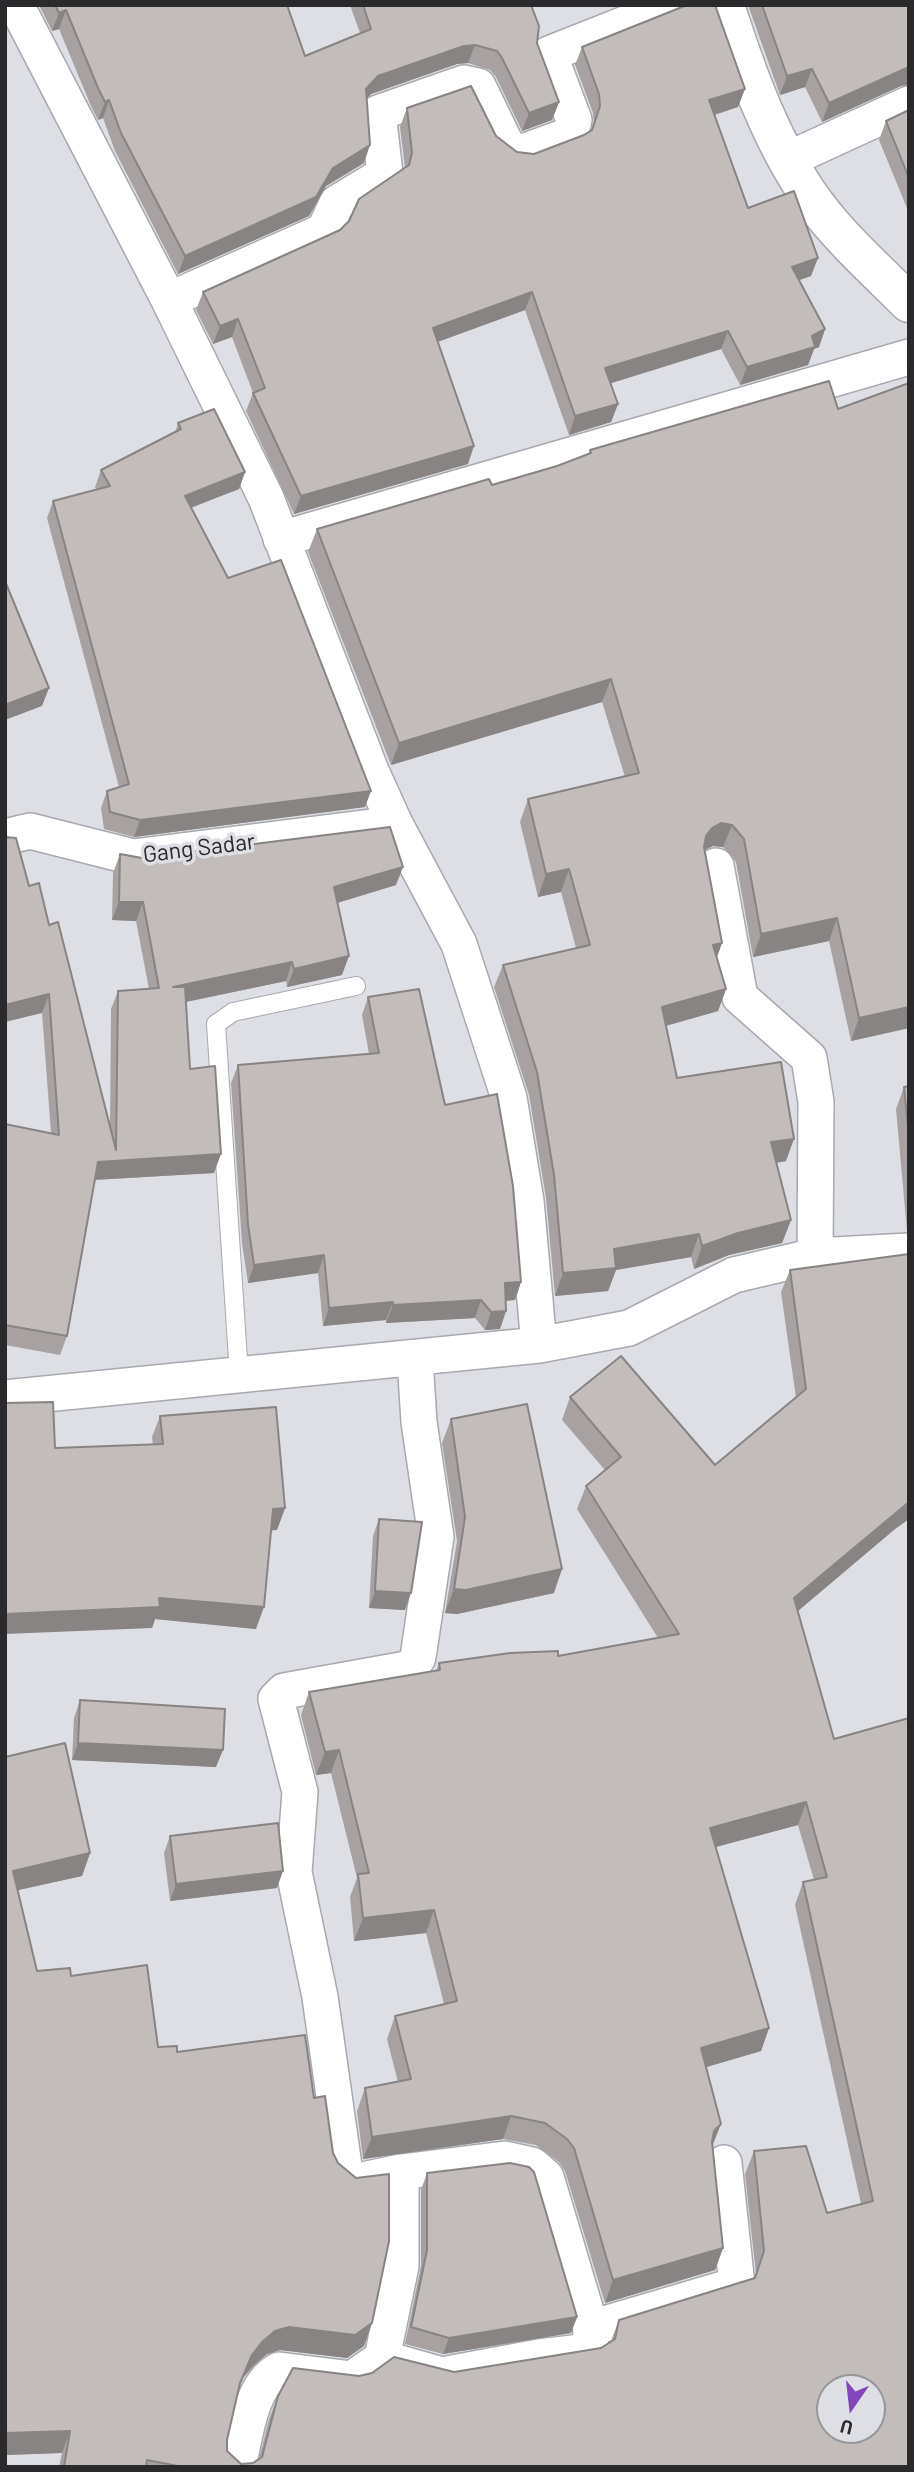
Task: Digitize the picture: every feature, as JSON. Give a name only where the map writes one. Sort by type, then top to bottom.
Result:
[{"type":"street","points":[[16,5],[169,300],[266,498],[371,771],[395,824],[459,944],[509,1098],[526,1201],[539,1345]]},
{"type":"street","points":[[169,300],[324,231],[337,203],[385,174],[377,113],[464,83],[478,86],[507,146],[520,153],[570,135],[574,120],[550,54],[673,5]]},
{"type":"street","points":[[725,5],[738,47],[787,160],[817,207],[909,303]]},
{"type":"street","points":[[787,160],[909,104]]},
{"type":"street","points":[[281,540],[909,357]]},
{"type":"street","name":"Gang Sadar","points":[[5,837],[30,831],[133,857],[395,824]]},
{"type":"street","points":[[716,866],[740,997],[809,1058],[816,1102],[815,1256]]},
{"type":"street","points":[[5,1398],[539,1345],[628,1328],[734,1275],[815,1256],[909,1251]]},
{"type":"street","points":[[382,2358],[442,2375],[539,2357],[590,2351],[591,2328],[546,2176],[532,2165],[505,2159],[401,2172],[353,2182],[345,2173],[320,1997],[295,1872],[299,1793],[276,1699],[284,1692],[412,1668],[418,1657],[436,1537],[419,1422],[415,1359]]},
{"type":"street","points":[[591,2328],[733,2286],[736,2276],[724,2163]]},
{"type":"street","points":[[238,2467],[259,2390],[271,2374],[279,2370],[352,2379],[382,2358],[401,2266],[401,2172]]},
{"type":"lane","points":[[239,1375],[216,1024],[233,1012],[356,986]]},
{"type":"building","points":[[55,5],[287,5],[305,56],[371,29],[363,5],[531,5],[539,26],[537,43],[559,102],[529,113],[497,51],[475,45],[464,46],[378,76],[366,89],[370,145],[333,168],[316,197],[185,256],[121,133],[109,100],[105,102],[98,88],[66,10],[59,13]]},
{"type":"building","points":[[687,5],[715,5],[745,89],[709,100],[748,208],[794,191],[818,258],[792,267],[825,329],[812,336],[815,347],[747,367],[728,331],[605,368],[618,404],[575,416],[532,292],[433,328],[474,446],[301,496],[253,393],[265,388],[238,319],[220,326],[203,292],[340,230],[349,221],[359,199],[409,165],[412,153],[407,108],[471,86],[496,136],[517,152],[534,154],[584,135],[592,130],[600,106],[599,94],[582,47]]},
{"type":"building","points":[[762,5],[909,5],[909,67],[829,103],[812,69],[787,76]]},
{"type":"building","points":[[909,110],[909,178],[886,121]]},
{"type":"building","points":[[829,381],[838,409],[909,383],[909,1007],[859,1018],[837,918],[761,934],[744,839],[732,825],[721,823],[712,828],[706,836],[704,847],[722,943],[713,945],[726,989],[662,1007],[677,1078],[781,1062],[794,1139],[771,1142],[791,1220],[738,1233],[702,1246],[699,1234],[614,1249],[616,1268],[563,1273],[554,1175],[537,1072],[503,965],[590,945],[569,869],[546,874],[528,799],[639,773],[611,679],[399,743],[317,529],[489,479],[492,485],[557,466],[591,453],[590,450]]},
{"type":"building","points":[[214,409],[245,472],[185,496],[228,578],[281,560],[371,791],[140,820],[110,812],[107,791],[129,784],[53,501],[110,486],[101,470],[181,429],[178,423]]},
{"type":"building","points":[[5,581],[49,688],[5,705]]},
{"type":"building","points":[[390,827],[403,867],[334,887],[349,956],[294,969],[292,962],[173,987],[185,987],[190,1069],[215,1066],[221,1154],[98,1162],[67,1336],[5,1325],[5,1124],[59,1135],[49,994],[5,1005],[5,837],[16,838],[29,886],[39,883],[49,925],[58,922],[116,1150],[118,991],[159,988],[143,902],[119,902],[120,854],[142,858]]},
{"type":"building","points":[[419,989],[445,1105],[497,1094],[513,1186],[521,1282],[505,1283],[506,1311],[491,1312],[481,1300],[393,1305],[393,1302],[329,1308],[324,1255],[254,1265],[248,1225],[238,1065],[379,1053],[368,997]]},
{"type":"building","points":[[909,1086],[909,1137],[904,1087]]},
{"type":"building","points":[[909,1254],[909,1502],[794,1598],[834,1739],[909,1718],[909,2467],[183,2467],[147,2460],[146,2467],[64,2467],[70,2431],[5,2433],[5,1757],[65,1743],[90,1853],[13,1871],[37,1971],[70,1968],[71,1976],[147,1965],[158,2047],[177,2046],[177,2052],[305,2035],[314,2098],[325,2096],[333,2153],[338,2163],[356,2178],[389,2174],[389,2241],[372,2323],[355,2335],[289,2327],[275,2331],[262,2342],[252,2355],[240,2383],[227,2440],[227,2451],[241,2464],[253,2463],[262,2457],[278,2396],[293,2368],[359,2376],[372,2373],[394,2357],[454,2372],[601,2348],[615,2339],[619,2320],[755,2278],[764,2251],[754,2151],[806,2146],[827,2213],[873,2201],[803,1882],[827,1877],[806,1802],[710,1828],[769,2028],[701,2048],[721,2124],[714,2131],[712,2142],[723,2248],[613,2280],[574,2148],[567,2139],[545,2123],[511,2116],[372,2137],[365,2088],[411,2079],[395,2016],[457,2001],[434,1910],[363,1918],[358,1874],[369,1873],[339,1750],[325,1752],[309,1692],[440,1670],[439,1663],[510,1653],[558,1651],[558,1656],[679,1634],[586,1486],[621,1457],[570,1397],[621,1356],[715,1465],[806,1389],[790,1270]]},
{"type":"building","points":[[53,1402],[55,1448],[163,1444],[160,1416],[276,1407],[285,1508],[273,1509],[264,1607],[159,1598],[160,1607],[5,1614],[5,1403]]},
{"type":"building","points":[[527,1404],[562,1569],[466,1590],[454,1589],[465,1517],[451,1419]]},
{"type":"building","points":[[379,1519],[422,1522],[411,1593],[375,1591]]},
{"type":"building","points":[[80,1700],[225,1709],[223,1750],[78,1743]]},
{"type":"building","points":[[278,1823],[283,1871],[176,1884],[170,1836]]},
{"type":"building","points":[[510,2163],[529,2167],[534,2172],[577,2317],[449,2338],[411,2327],[427,2250],[427,2173]]}]
